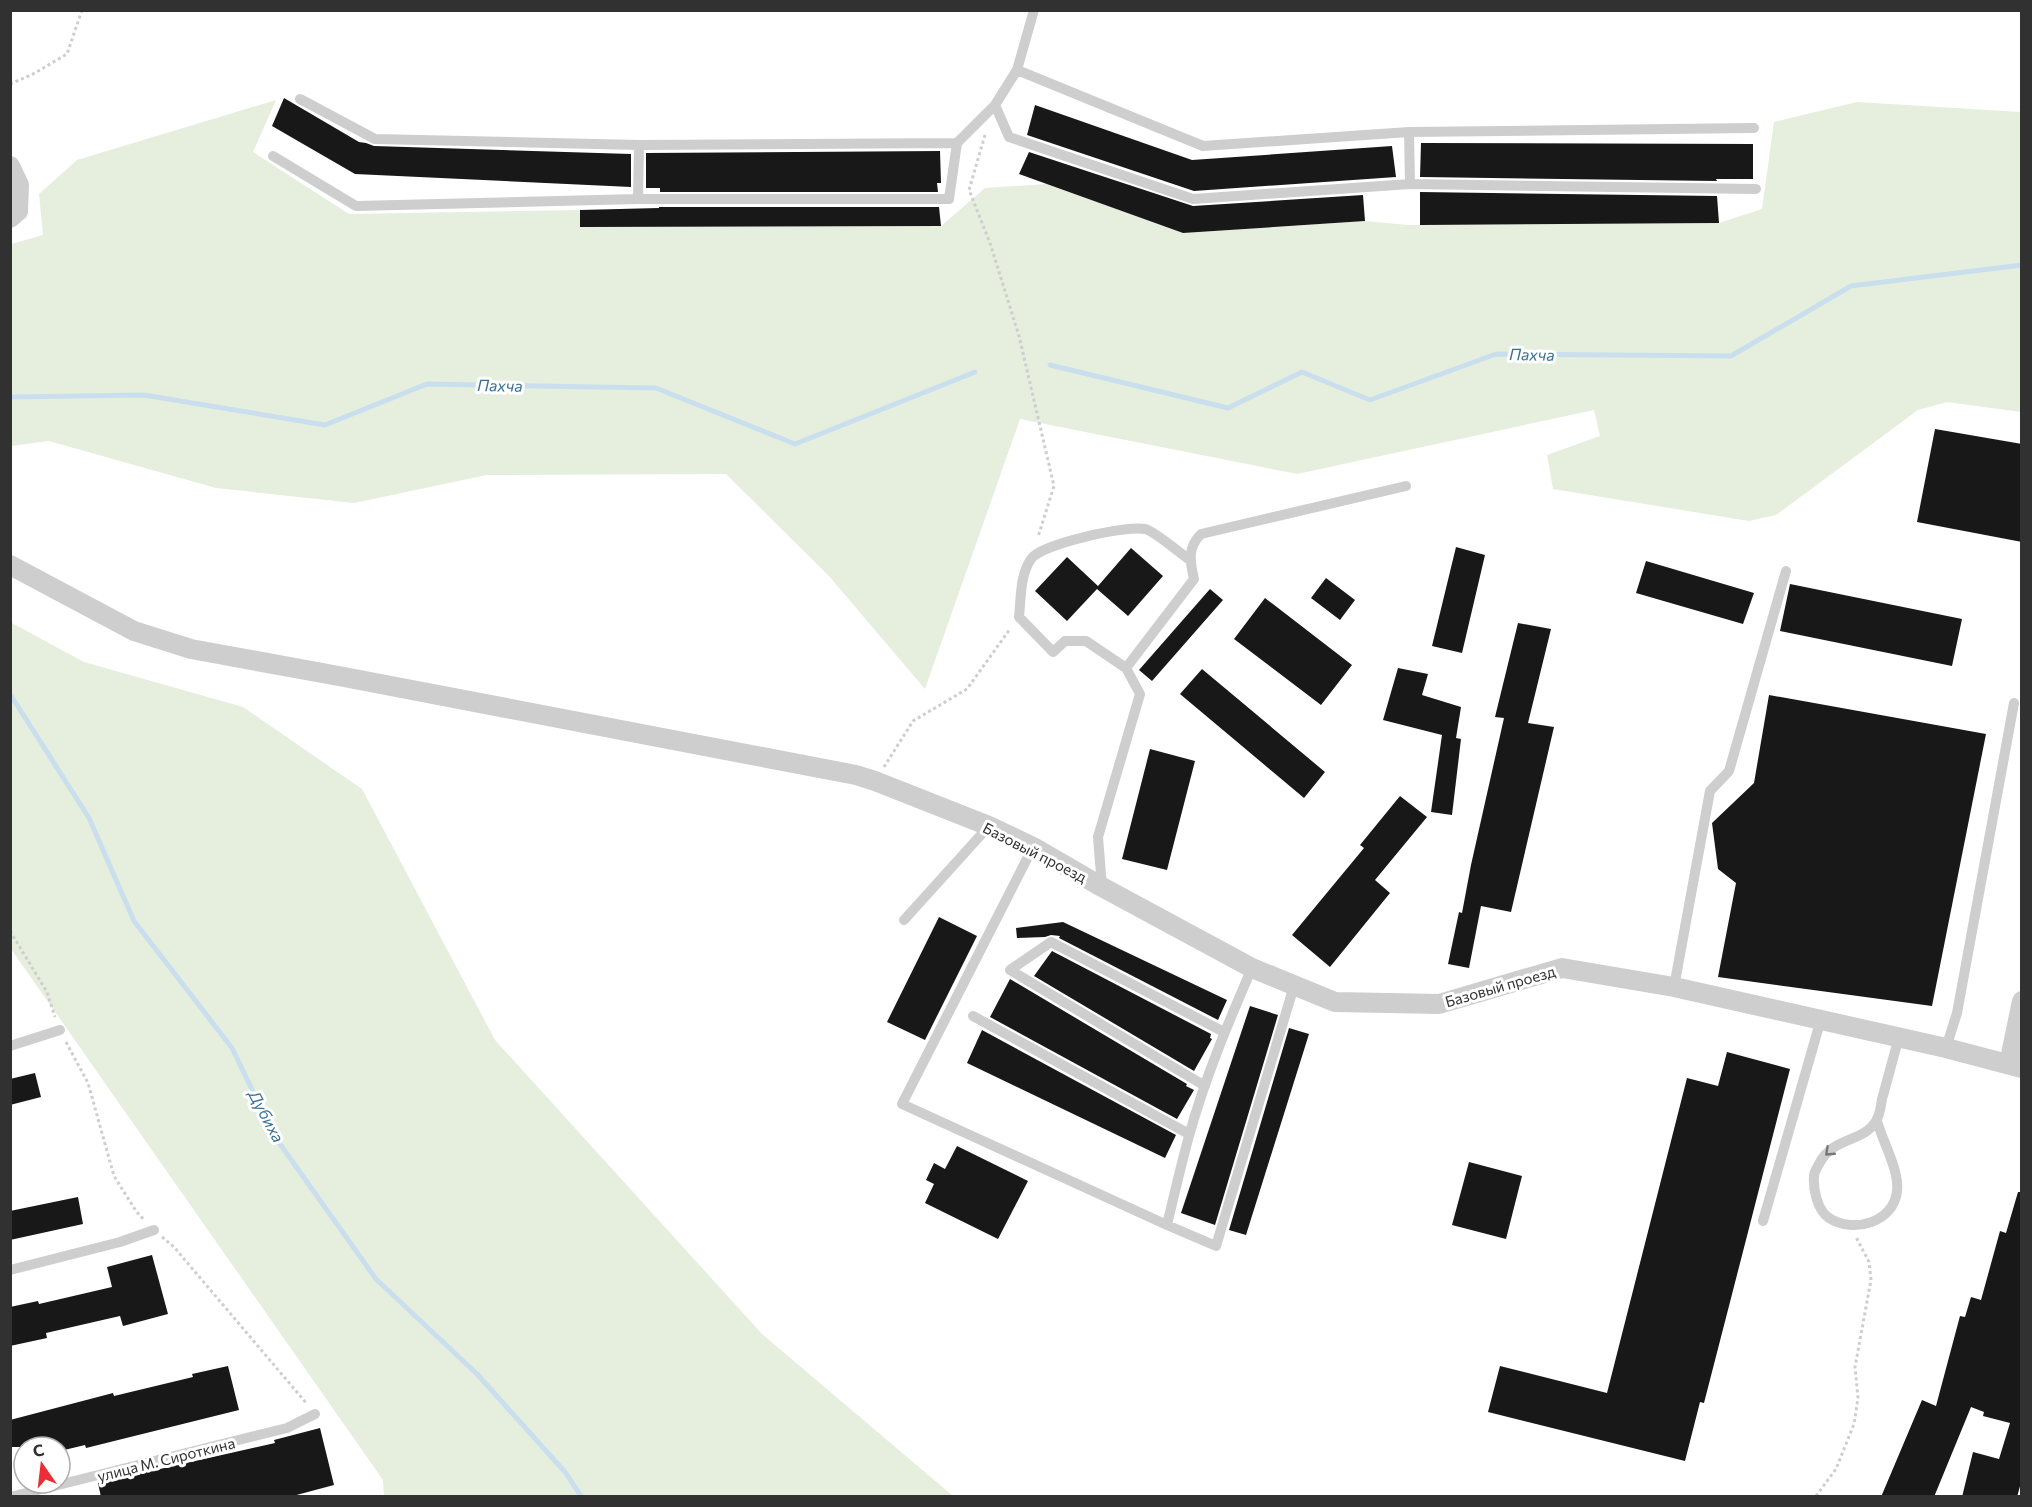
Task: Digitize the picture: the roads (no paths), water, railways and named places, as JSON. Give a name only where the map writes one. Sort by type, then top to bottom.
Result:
[{"type":"street","points":[[10,165],[19,185],[18,211],[10,218]]},
{"type":"street","name":"Базовый проезд","points":[[10,565],[134,631],[191,650],[504,707],[856,775],[875,781],[989,826],[1033,847],[1252,968],[1335,1002],[1438,1004],[1562,968],[1674,987],[1947,1048],[2015,1066]]},
{"type":"street","points":[[2015,1066],[2022,1001]]},
{"type":"lane","points":[[273,156],[356,206],[638,199],[949,199],[957,142],[995,105],[1017,70],[1034,10]]},
{"type":"lane","points":[[1017,70],[1203,146],[1409,132],[1754,128]]},
{"type":"lane","points":[[300,99],[375,139],[639,145],[957,142]]},
{"type":"lane","points":[[995,105],[1009,137],[1192,199],[1410,184],[1756,189]]},
{"type":"lane","points":[[1409,132],[1410,184]]},
{"type":"lane","points":[[638,199],[639,145]]},
{"type":"lane","points":[[1126,668],[1194,579],[1190,560],[1192,542],[1201,534],[1406,486]]},
{"type":"lane","points":[[1102,887],[1098,837],[1140,694],[1126,668],[1086,641],[1065,641],[1053,652],[1019,617],[1024,574],[1032,557],[1052,545],[1113,531],[1146,528],[1190,560]]},
{"type":"lane","points":[[1674,987],[1710,791],[1729,771],[1786,571]]},
{"type":"lane","points":[[1947,1048],[1957,1013],[2014,703]]},
{"type":"lane","points":[[904,920],[989,826]]},
{"type":"lane","points":[[1033,847],[902,1104],[1216,1246],[1294,986]]},
{"type":"lane","points":[[1205,1086],[1010,970],[1051,942],[1224,1032]]},
{"type":"lane","points":[[1167,1225],[1190,1134],[1205,1086],[1224,1032],[1252,968]]},
{"type":"lane","points":[[973,1016],[1190,1134]]},
{"type":"lane","points":[[1763,1221],[1821,1019]]},
{"type":"lane","points":[[10,1046],[60,1030]]},
{"type":"lane","points":[[1877,1121],[1865,1133],[1840,1142],[1824,1154],[1814,1175],[1817,1201],[1828,1217],[1849,1225],[1869,1223],[1884,1216],[1893,1205],[1898,1190],[1894,1168],[1877,1121],[1899,1037]]},
{"type":"lane","points":[[10,1270],[120,1242],[154,1230]]},
{"type":"lane","name":"улица М. Сироткина","points":[[14,1497],[287,1428],[315,1414]]},
{"type":"waterway","name":"Пахча","points":[[1050,365],[1228,408],[1302,372],[1370,400],[1496,354],[1731,356],[1851,286],[2022,265]]},
{"type":"waterway","name":"Пахча","points":[[10,397],[144,395],[325,425],[427,384],[656,388],[795,444],[975,372]]},
{"type":"waterway","name":"Дубиха","points":[[10,694],[89,818],[134,921],[232,1048],[275,1137],[376,1279],[477,1374],[565,1472],[581,1496]]}]
